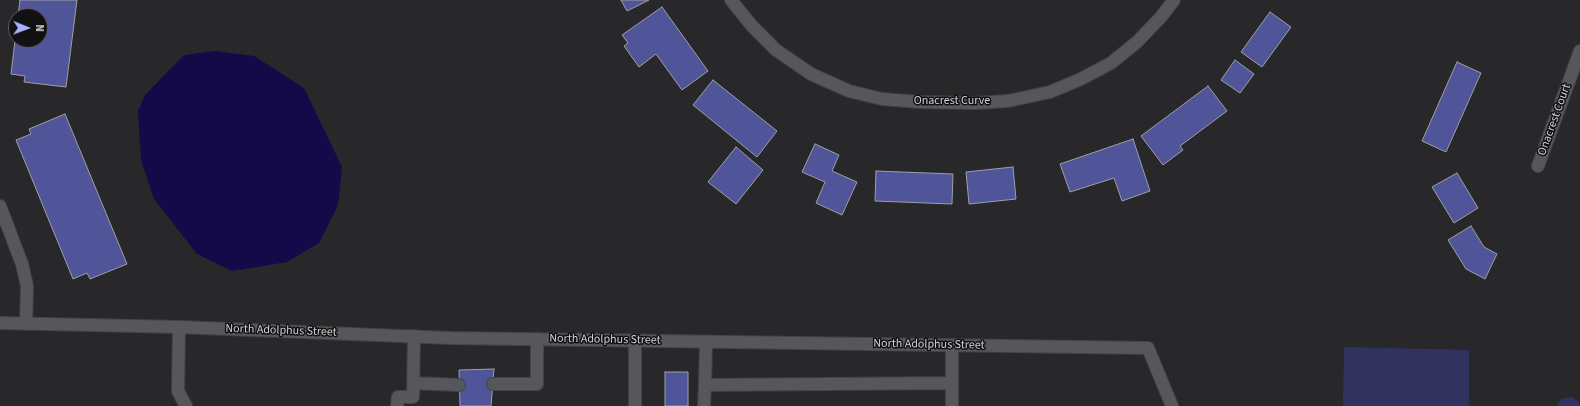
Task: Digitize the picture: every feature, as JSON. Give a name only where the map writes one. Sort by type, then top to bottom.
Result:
[{"type":"street","name":"Onacrest Curve","points":[[731,0],[752,26],[776,50],[811,74],[849,91],[882,99],[920,102],[975,103],[1008,101],[1043,93],[1081,79],[1110,63],[1138,42],[1161,18],[1174,0]]},
{"type":"street","name":"Onacrest Court","points":[[1538,166],[1580,51]]},
{"type":"street","points":[[0,206],[22,264],[27,286],[26,324]]},
{"type":"street","name":"North Adolphus Street","points":[[0,323],[179,327],[538,339],[1148,348],[1172,406]]},
{"type":"street","points":[[179,327],[178,391],[186,406]]},
{"type":"street","points":[[397,406],[398,397],[413,397],[414,336]]},
{"type":"street","points":[[493,384],[537,384],[538,339]]},
{"type":"street","points":[[635,341],[635,406]]},
{"type":"street","points":[[704,406],[706,342]]},
{"type":"street","points":[[952,346],[952,406]]},
{"type":"street","points":[[705,385],[952,382]]},
{"type":"street","points":[[413,383],[459,385]]},
{"type":"shaded area","points":[[215,51],[254,56],[304,88],[342,167],[338,205],[319,243],[287,262],[232,271],[197,254],[154,199],[141,160],[138,111],[145,95],[184,55]]},
{"type":"shaded area","points":[[1344,347],[1469,350],[1469,406],[1343,406]]},
{"type":"shaded area","points":[[1571,397],[1579,402],[1580,406],[1557,406],[1561,399]]},
{"type":"building","points":[[20,0],[77,0],[66,87],[24,82],[25,76],[11,74],[14,48],[48,48],[48,8],[19,8]]},
{"type":"building","points":[[621,0],[649,0],[627,11]]},
{"type":"building","points":[[662,7],[708,71],[682,90],[656,54],[639,67],[624,46],[628,43],[622,35]]},
{"type":"building","points":[[1270,12],[1291,27],[1262,67],[1241,52]]},
{"type":"building","points":[[1235,60],[1254,74],[1240,93],[1221,80]]},
{"type":"building","points":[[1457,62],[1481,73],[1446,152],[1422,141]]},
{"type":"building","points":[[713,80],[777,131],[757,157],[693,105]]},
{"type":"building","points":[[1208,86],[1227,111],[1180,146],[1183,150],[1163,165],[1141,136]]},
{"type":"building","points":[[65,114],[127,264],[90,279],[87,273],[73,279],[16,140],[31,134],[29,129]]},
{"type":"building","points":[[1133,139],[1150,191],[1122,201],[1114,178],[1070,192],[1060,164]]},
{"type":"building","points":[[815,144],[839,155],[832,171],[857,182],[842,215],[816,203],[825,182],[802,172]]},
{"type":"building","points":[[736,147],[763,170],[736,204],[708,182]]},
{"type":"building","points":[[1013,167],[1016,199],[969,204],[966,172]]},
{"type":"building","points":[[876,171],[953,174],[952,204],[875,201]]},
{"type":"building","points":[[1457,173],[1478,208],[1454,223],[1432,187]]},
{"type":"building","points":[[1471,226],[1484,247],[1497,254],[1485,279],[1466,269],[1448,240]]},
{"type":"building","points":[[494,369],[491,406],[460,406],[459,370]]},
{"type":"building","points":[[665,372],[688,372],[688,406],[665,406]]}]
